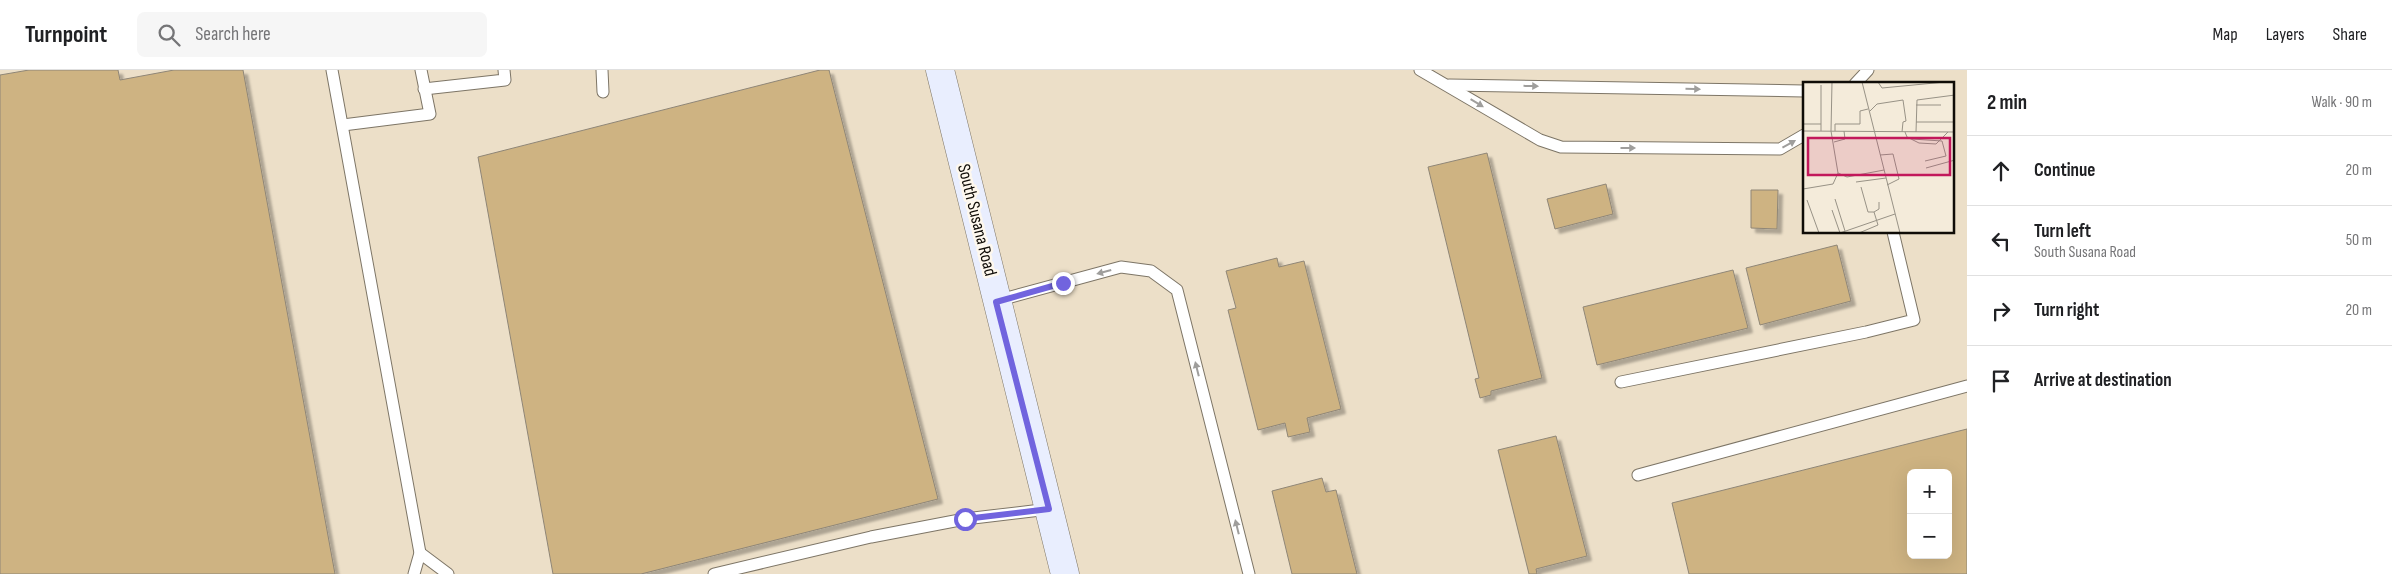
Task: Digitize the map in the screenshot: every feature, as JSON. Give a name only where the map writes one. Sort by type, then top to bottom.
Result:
[{"type":"street","name":"South Susana Road","points":[[940,70],[1065,574]]},
{"type":"lane","points":[[332,70],[344,125],[420,553],[414,574]]},
{"type":"lane","points":[[344,125],[430,114],[421,70]]},
{"type":"lane","points":[[602,70],[603,92]]},
{"type":"lane","points":[[1420,70],[1540,140],[1561,147],[1780,149],[1803,135]]},
{"type":"lane","points":[[1857,82],[1868,70]]},
{"type":"lane","points":[[424,89],[505,75]]},
{"type":"lane","points":[[1447,85],[1803,91]]},
{"type":"lane","points":[[1621,382],[1866,332],[1914,320],[1892,234]]},
{"type":"lane","points":[[996,302],[1121,267],[1151,271],[1177,290],[1248,574]]},
{"type":"lane","points":[[1638,475],[1967,386]]},
{"type":"lane","points":[[714,574],[871,537],[965,519],[1049,509]]},
{"type":"lane","points":[[420,553],[448,574]]},
{"type":"shaded area","points":[[0,70],[1967,70],[1967,574],[0,574]]},
{"type":"building","points":[[29,70],[118,70],[120,80],[174,70],[243,70],[335,574],[0,574],[0,75]]},
{"type":"building","points":[[820,70],[829,70],[938,499],[641,574],[553,574],[478,157]]},
{"type":"building","points":[[1487,153],[1542,378],[1491,391],[1491,395],[1480,398],[1475,379],[1479,378],[1428,167]]},
{"type":"building","points":[[1606,184],[1613,214],[1555,229],[1547,199]]},
{"type":"building","points":[[1751,190],[1778,190],[1777,229],[1751,228]]},
{"type":"building","points":[[1837,245],[1851,301],[1760,325],[1746,268]]},
{"type":"building","points":[[1277,258],[1279,267],[1304,261],[1341,409],[1307,418],[1310,432],[1288,437],[1285,423],[1258,430],[1228,310],[1236,308],[1226,271]]},
{"type":"building","points":[[1733,270],[1748,328],[1597,365],[1583,307]]},
{"type":"building","points":[[1967,429],[1967,574],[1689,574],[1672,503]]},
{"type":"building","points":[[1556,436],[1587,556],[1536,569],[1537,574],[1529,574],[1498,450]]},
{"type":"building","points":[[1322,478],[1326,492],[1336,490],[1357,574],[1292,574],[1272,491]]},
{"type":"route","points":[[965,519],[1049,509],[996,302],[1063,283]]}]
